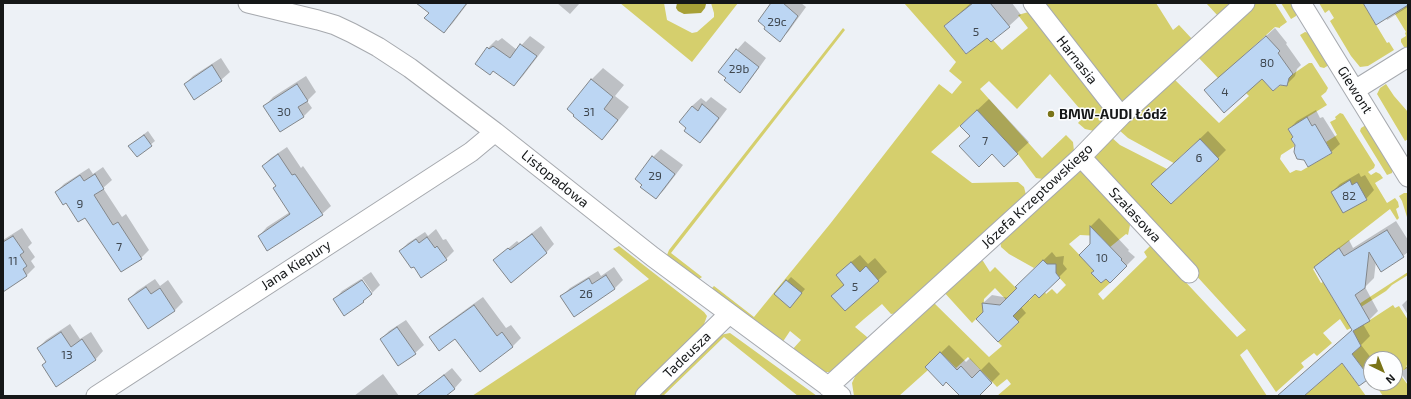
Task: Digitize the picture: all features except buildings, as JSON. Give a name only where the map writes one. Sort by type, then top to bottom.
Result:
[{"type":"street","name":"Listopadowa","points":[[248,3],[318,20],[352,33],[378,46],[410,68],[495,132],[653,257],[834,391]]},
{"type":"street","name":"Harnasia","points":[[1033,3],[1121,116]]},
{"type":"street","name":"Józefa Krzeptowskiego","points":[[834,391],[1081,157],[1121,116],[1245,3]]},
{"type":"street","name":"Giewont","points":[[1301,3],[1408,177]]},
{"type":"street","points":[[1355,90],[1408,57]]},
{"type":"street","name":"Jana Kiepury","points":[[96,396],[471,152],[495,132]]},
{"type":"street","name":"Szałasowa","points":[[1081,157],[1189,273]]},
{"type":"street","name":"Tadeusza","points":[[645,396],[729,314]]},
{"type":"shaded area","points":[[620,3],[664,3],[667,20],[692,33],[697,32],[714,17],[711,3],[738,3],[692,62]]},
{"type":"shaded area","points":[[677,3],[706,4],[701,13],[684,14],[676,8]]},
{"type":"shaded area","points":[[904,3],[973,3],[944,26],[966,54],[987,37],[991,42],[993,40],[1002,50],[1028,28],[1018,15],[1032,11],[1104,105],[1108,116],[1094,131],[1085,129],[1078,123],[1085,115],[1050,74],[1017,109],[989,81],[980,89],[1042,158],[1066,135],[1073,142],[1074,151],[1043,179],[1036,178],[1018,154],[977,110],[931,152],[972,183],[1018,182],[1024,187],[1026,195],[898,313],[891,314],[882,304],[864,319],[855,327],[867,337],[867,341],[832,372],[825,372],[791,351],[801,340],[790,331],[782,343],[709,291],[714,286],[754,317],[830,224],[939,84],[952,94],[962,82],[949,71],[956,62]]},
{"type":"shaded area","points":[[1043,3],[1156,3],[1173,30],[1179,25],[1193,40],[1130,101],[1118,102]]},
{"type":"shaded area","points":[[1206,3],[1233,3],[1218,16]]},
{"type":"shaded area","points":[[1254,3],[1275,3],[1287,22],[1280,28],[1275,27],[1242,57],[1273,91],[1281,85],[1284,86],[1293,74],[1309,63],[1312,63],[1328,88],[1321,96],[1327,105],[1288,129],[1293,137],[1291,139],[1295,146],[1281,155],[1280,159],[1290,173],[1296,170],[1301,171],[1332,153],[1326,142],[1337,135],[1330,122],[1336,119],[1335,117],[1340,113],[1343,114],[1375,165],[1374,168],[1368,172],[1371,175],[1376,172],[1383,178],[1375,183],[1387,203],[1395,198],[1398,202],[1399,207],[1396,209],[1399,218],[1397,220],[1390,209],[1313,269],[1321,283],[1323,282],[1351,328],[1347,330],[1340,319],[1323,333],[1332,343],[1317,356],[1314,353],[1301,363],[1304,367],[1276,392],[1247,349],[1240,355],[1267,396],[997,396],[1011,384],[1007,379],[997,387],[968,357],[956,368],[940,352],[925,367],[928,370],[899,396],[854,396],[852,383],[857,372],[933,302],[989,357],[1002,346],[998,342],[1019,322],[1007,309],[1011,305],[995,288],[984,299],[983,312],[972,323],[943,291],[978,259],[983,261],[990,272],[995,267],[1029,301],[1035,294],[1039,298],[1045,292],[1046,294],[1052,289],[1057,294],[1066,285],[1043,260],[1034,268],[1009,254],[1001,247],[1000,240],[1080,168],[1110,198],[1130,225],[1128,235],[1126,234],[1109,248],[1110,247],[1100,236],[1080,235],[1069,244],[1094,270],[1092,273],[1101,283],[1106,279],[1110,283],[1098,294],[1103,300],[1147,257],[1144,252],[1151,245],[1237,337],[1246,330],[1160,236],[1094,167],[1092,154],[1110,136],[1120,145],[1167,169],[1152,184],[1171,204],[1219,159],[1200,139],[1179,158],[1185,164],[1181,167],[1128,138],[1119,130],[1173,78],[1219,123],[1249,96],[1218,78],[1197,56]]},
{"type":"shaded area","points":[[1281,3],[1291,3],[1297,13],[1296,16],[1291,19]]},
{"type":"shaded area","points":[[1319,3],[1363,3],[1387,43],[1389,42],[1394,50],[1368,66],[1360,67],[1351,56],[1330,21],[1334,18],[1329,10],[1325,13]]},
{"type":"shaded area","points":[[1401,3],[1408,3],[1408,47],[1404,47],[1401,42],[1401,39],[1406,36],[1406,32],[1395,14],[1404,8]]},
{"type":"shaded area","points":[[843,28],[845,30],[671,253],[702,277],[698,280],[667,255],[669,250]]},
{"type":"shaded area","points":[[1305,32],[1309,33],[1329,65],[1324,68],[1320,67],[1300,35]]},
{"type":"shaded area","points":[[1386,84],[1408,112],[1408,139],[1405,141],[1377,94],[1380,88]]},
{"type":"shaded area","points":[[1366,125],[1393,168],[1392,173],[1387,175],[1360,131],[1361,128]]},
{"type":"shaded area","points":[[1404,193],[1408,193],[1407,217],[1399,196]]},
{"type":"shaded area","points":[[619,246],[704,312],[707,316],[703,327],[669,364],[636,396],[472,396],[649,279],[613,249]]},
{"type":"shaded area","points":[[1408,272],[1408,275],[1361,307],[1359,304]]},
{"type":"shaded area","points":[[1393,305],[1395,308],[1399,306],[1408,320],[1407,368],[1403,370],[1403,351],[1363,351],[1363,368],[1352,354],[1361,346],[1353,331]]},
{"type":"shaded area","points":[[730,333],[817,396],[798,396],[724,337],[663,396],[655,396],[720,335]]},
{"type":"shaded area","points":[[1342,363],[1366,396],[1304,396]]},
{"type":"shaded area","points":[[1403,378],[1408,385],[1408,396],[1383,396],[1380,391],[1403,391]]},
{"type":"place","name":"BMW-AUDI Łódź","points":[[1051,114]]}]
